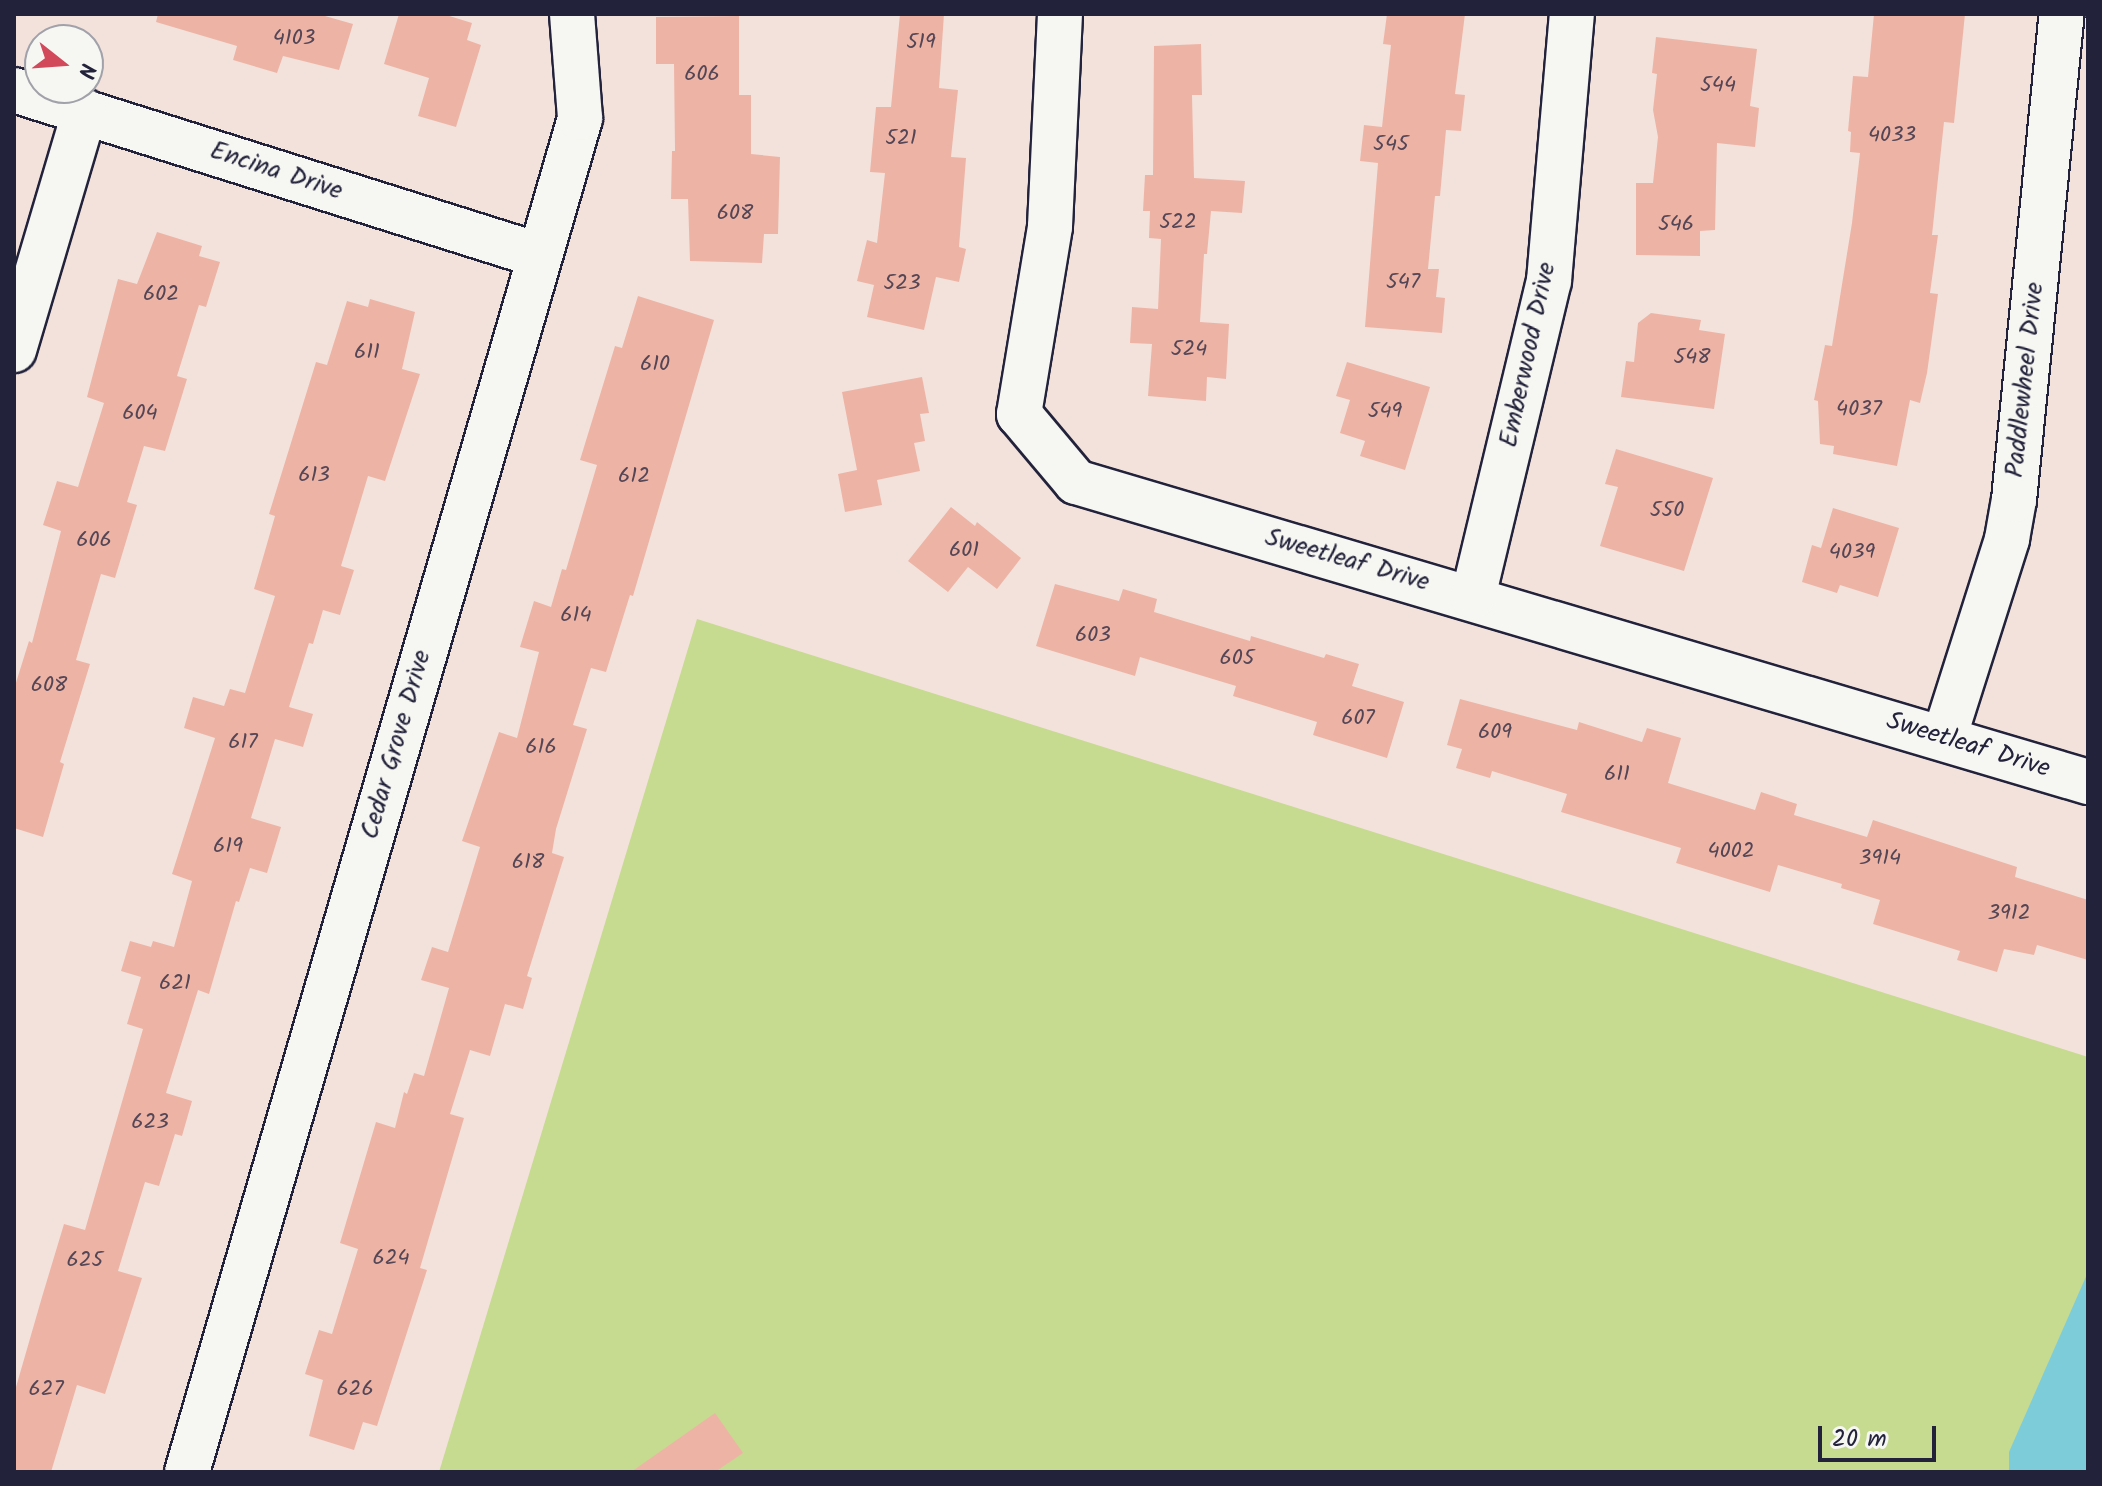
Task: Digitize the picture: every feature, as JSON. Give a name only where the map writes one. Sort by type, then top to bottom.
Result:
[{"type":"street","name":"Cedar Grove Drive","points":[[187,1472],[580,118],[572,14]]},
{"type":"street","name":"Sweetleaf Drive","points":[[1060,14],[1050,227],[1019,414],[1076,482],[1473,597],[2088,782]]},
{"type":"street","name":"Emberwood Drive","points":[[1473,597],[1549,281],[1572,14]]},
{"type":"street","name":"Paddlewheel Drive","points":[[1944,738],[2007,539],[2014,500],[2062,14]]},
{"type":"street","name":"Encina Drive","points":[[14,90],[538,255]]},
{"type":"street","points":[[14,350],[85,111]]},
{"type":"green space","points":[[697,619],[2088,1057],[2088,1472],[439,1472]]},
{"type":"water","points":[[2088,1272],[2088,1472],[2009,1472],[2009,1452]]},
{"type":"building","points":[[158,14],[318,14],[353,24],[339,70],[283,56],[277,73],[233,60],[237,46],[156,22]]},
{"type":"building","points":[[399,14],[443,14],[472,23],[467,40],[481,45],[456,127],[418,116],[429,78],[384,64]]},
{"type":"building","points":[[900,14],[944,14],[939,88],[958,90],[951,157],[966,158],[959,247],[966,249],[959,282],[936,277],[924,330],[867,317],[874,285],[857,281],[867,240],[877,243],[885,173],[870,172],[876,107],[891,107]]},
{"type":"building","points":[[1387,14],[1465,14],[1455,94],[1465,95],[1461,131],[1446,130],[1440,196],[1435,196],[1428,269],[1439,269],[1436,297],[1445,298],[1442,333],[1365,327],[1378,163],[1360,161],[1364,125],[1382,127],[1391,45],[1383,44]]},
{"type":"building","points":[[1874,14],[1965,14],[1954,123],[1944,122],[1932,235],[1938,235],[1930,293],[1938,294],[1927,373],[1920,403],[1910,400],[1897,466],[1833,454],[1834,446],[1820,444],[1818,401],[1814,400],[1825,345],[1832,346],[1852,223],[1860,153],[1850,152],[1851,132],[1848,131],[1853,76],[1868,77]]},
{"type":"building","points":[[739,16],[739,95],[751,95],[751,154],[780,157],[778,234],[764,234],[762,263],[690,261],[688,199],[671,199],[672,151],[675,151],[674,64],[656,64],[656,17]]},
{"type":"building","points":[[1656,37],[1757,49],[1750,106],[1759,108],[1755,147],[1717,143],[1715,230],[1700,231],[1700,256],[1636,255],[1636,183],[1653,183],[1658,137],[1653,110],[1657,74],[1652,73]]},
{"type":"building","points":[[1201,44],[1202,95],[1192,95],[1194,178],[1245,181],[1242,213],[1211,211],[1207,254],[1204,254],[1200,322],[1229,324],[1226,379],[1207,377],[1206,401],[1148,396],[1152,344],[1130,343],[1132,307],[1158,309],[1161,239],[1149,238],[1150,211],[1143,211],[1145,175],[1153,175],[1154,46]]},
{"type":"building","points":[[157,232],[202,246],[199,256],[220,262],[206,307],[199,305],[177,376],[187,379],[165,451],[144,446],[127,502],[137,505],[115,578],[101,574],[76,660],[90,664],[60,762],[64,764],[43,837],[14,828],[14,689],[29,641],[32,643],[61,531],[43,525],[57,481],[78,487],[104,403],[87,397],[118,279],[137,284]]},
{"type":"building","points":[[638,296],[714,320],[633,596],[630,595],[606,672],[591,668],[573,725],[587,729],[556,829],[552,853],[564,857],[527,976],[532,978],[523,1009],[505,1004],[490,1056],[470,1050],[450,1114],[464,1118],[420,1268],[427,1270],[377,1426],[363,1422],[354,1450],[309,1436],[323,1380],[305,1374],[319,1330],[332,1334],[358,1249],[340,1243],[376,1122],[395,1128],[404,1092],[407,1094],[414,1073],[424,1076],[449,988],[421,980],[432,947],[448,952],[480,847],[462,841],[499,732],[517,738],[539,652],[520,647],[534,601],[551,607],[562,569],[566,570],[597,465],[580,460],[615,346],[622,348]]},
{"type":"building","points":[[370,299],[415,312],[402,369],[420,374],[385,481],[368,476],[341,566],[354,570],[340,615],[323,610],[313,644],[309,643],[289,707],[313,714],[303,747],[275,739],[251,818],[281,827],[267,873],[250,868],[239,902],[236,901],[209,994],[198,990],[166,1093],[192,1101],[182,1136],[175,1134],[159,1186],[145,1182],[118,1271],[142,1278],[105,1394],[77,1385],[51,1472],[14,1472],[14,1394],[42,1297],[64,1224],[85,1230],[143,1029],[127,1024],[141,977],[121,971],[130,941],[151,947],[153,941],[174,947],[192,881],[172,874],[215,738],[184,728],[193,697],[224,706],[230,689],[245,693],[275,596],[254,589],[275,516],[269,514],[316,362],[327,365],[347,301],[368,307]]},
{"type":"building","points":[[1651,313],[1701,320],[1699,330],[1725,334],[1714,409],[1621,397],[1626,361],[1634,362],[1638,323]]},
{"type":"building","points":[[1347,362],[1430,387],[1405,470],[1360,456],[1365,441],[1340,433],[1350,400],[1336,396]]},
{"type":"building","points":[[922,377],[929,413],[920,414],[925,441],[914,443],[920,471],[877,480],[882,505],[845,512],[838,474],[857,470],[842,392]]},
{"type":"building","points":[[1616,449],[1713,478],[1684,571],[1600,546],[1618,487],[1605,484]]},
{"type":"building","points":[[951,507],[975,526],[977,522],[1021,558],[997,589],[968,567],[948,592],[908,561]]},
{"type":"building","points":[[1833,508],[1899,528],[1878,597],[1840,585],[1837,593],[1802,582],[1812,545],[1821,548]]},
{"type":"building","points":[[1055,584],[1119,601],[1123,589],[1157,599],[1154,612],[1250,641],[1251,636],[1324,658],[1326,654],[1359,664],[1352,686],[1404,702],[1387,758],[1313,735],[1317,722],[1233,696],[1236,686],[1140,657],[1135,676],[1036,646]]},
{"type":"building","points":[[1460,699],[1577,730],[1579,722],[1642,742],[1647,728],[1681,738],[1668,783],[1755,810],[1761,792],[1797,804],[1794,815],[1867,837],[1873,820],[2017,867],[2015,877],[2088,900],[2088,960],[2037,945],[2034,955],[2004,949],[1997,972],[1957,960],[1960,951],[1873,924],[1880,900],[1841,888],[1842,884],[1778,865],[1770,892],[1676,863],[1681,848],[1561,812],[1567,794],[1492,771],[1490,778],[1456,768],[1462,749],[1447,745]]},
{"type":"building","points":[[715,1413],[743,1453],[715,1472],[631,1472]]}]
